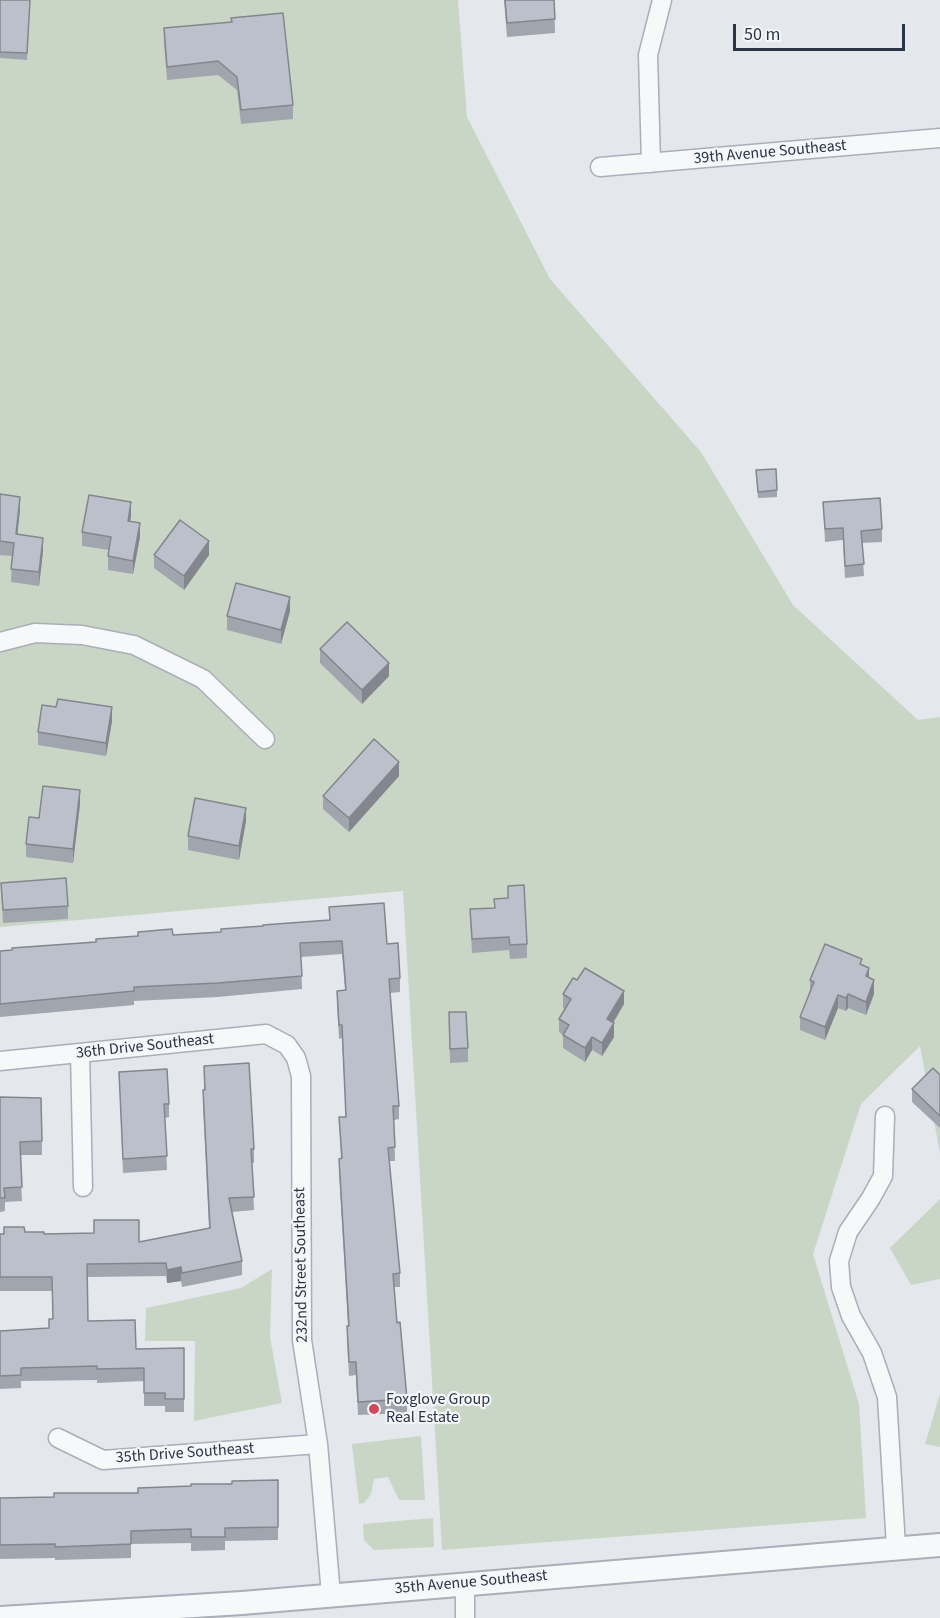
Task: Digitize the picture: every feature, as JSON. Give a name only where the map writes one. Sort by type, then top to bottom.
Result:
[{"type":"street","points":[[651,163],[648,55],[662,0]]},
{"type":"street","name":"39th Avenue Southeast","points":[[600,167],[940,138]]},
{"type":"street","points":[[0,642],[35,633],[82,635],[134,645],[203,679],[265,739]]},
{"type":"street","name":"36th Drive Southeast","points":[[0,1061],[266,1034],[287,1045]]},
{"type":"street","name":"232nd Street Southeast","points":[[287,1045],[296,1058],[301,1076],[302,1340],[318,1444],[331,1595]]},
{"type":"street","points":[[80,1053],[83,1187]]},
{"type":"street","points":[[885,1116],[883,1176],[872,1198],[848,1232],[839,1261],[841,1287],[851,1316],[872,1353],[887,1397],[896,1547]]},
{"type":"street","name":"35th Drive Southeast","points":[[58,1438],[103,1460],[318,1444]]},
{"type":"street","name":"35th Avenue Southeast","points":[[1,1618],[232,1604],[940,1545]]},
{"type":"street","points":[[465,1584],[465,1618]]},
{"type":"green space","points":[[0,0],[458,0],[467,117],[550,279],[701,452],[793,605],[918,720],[940,717],[940,1153],[920,1046],[861,1104],[813,1254],[859,1404],[866,1518],[442,1550],[403,891],[0,927]]},
{"type":"green space","points":[[940,1199],[940,1279],[911,1285],[890,1248]]},
{"type":"green space","points":[[272,1269],[270,1337],[282,1403],[194,1421],[195,1341],[145,1341],[146,1308],[241,1288]]},
{"type":"green space","points":[[940,1394],[940,1447],[925,1444]]},
{"type":"green space","points":[[421,1436],[425,1500],[399,1500],[388,1477],[374,1479],[371,1494],[364,1503],[359,1504],[352,1444]]},
{"type":"green space","points":[[433,1518],[434,1547],[374,1550],[364,1540],[363,1524]]},
{"type":"building","points":[[0,0],[30,0],[27,53],[0,52]]},
{"type":"building","points":[[505,0],[554,0],[555,19],[507,23]]},
{"type":"building","points":[[283,13],[293,105],[241,110],[237,77],[218,61],[167,67],[164,28],[232,22],[231,18]]},
{"type":"building","points":[[776,469],[777,490],[758,492],[756,470]]},
{"type":"building","points":[[0,494],[20,497],[16,534],[43,538],[39,572],[11,569],[14,543],[0,541]]},
{"type":"building","points":[[89,495],[131,502],[128,521],[140,523],[133,561],[108,556],[111,537],[82,532]]},
{"type":"building","points":[[880,498],[882,529],[861,531],[864,564],[845,566],[843,528],[825,529],[823,502]]},
{"type":"building","points":[[180,520],[209,541],[184,576],[154,555]]},
{"type":"building","points":[[236,583],[290,597],[281,630],[227,616]]},
{"type":"building","points":[[347,622],[389,663],[362,690],[320,649]]},
{"type":"building","points":[[58,699],[112,707],[106,743],[38,732],[42,705],[56,707]]},
{"type":"building","points":[[374,739],[399,762],[349,818],[323,796]]},
{"type":"building","points":[[43,786],[80,790],[73,849],[26,844],[29,817],[39,818]]},
{"type":"building","points":[[195,798],[246,808],[239,846],[188,836]]},
{"type":"building","points":[[66,878],[68,906],[3,910],[1,883]]},
{"type":"building","points":[[524,885],[527,944],[510,945],[509,937],[472,939],[470,909],[495,908],[494,899],[508,898],[508,886]]},
{"type":"building","points":[[384,903],[387,944],[398,943],[400,978],[389,979],[399,1106],[393,1106],[395,1147],[388,1148],[400,1273],[393,1274],[407,1399],[358,1402],[356,1362],[349,1362],[339,1159],[342,1158],[339,1117],[346,1117],[342,1025],[339,1025],[337,991],[346,990],[342,941],[300,943],[302,976],[134,987],[134,991],[0,1004],[0,951],[12,950],[12,948],[96,942],[96,939],[138,936],[138,932],[172,929],[173,935],[221,932],[221,929],[330,920],[329,907]]},
{"type":"building","points":[[825,944],[862,959],[860,964],[869,968],[866,976],[874,980],[866,1002],[848,994],[846,998],[838,995],[825,1027],[800,1017],[814,982],[810,980]]},
{"type":"building","points":[[585,968],[624,991],[607,1019],[614,1023],[602,1043],[592,1037],[585,1048],[563,1035],[569,1025],[559,1019],[571,999],[563,994],[573,978],[577,980]]},
{"type":"building","points":[[449,1012],[466,1012],[468,1048],[450,1049]]},
{"type":"building","points":[[249,1063],[254,1197],[229,1198],[242,1261],[182,1273],[181,1267],[167,1270],[166,1263],[87,1264],[88,1321],[135,1320],[136,1349],[184,1348],[184,1399],[165,1399],[165,1393],[144,1393],[144,1368],[97,1369],[97,1366],[21,1368],[21,1375],[0,1376],[0,1331],[49,1328],[49,1319],[53,1319],[52,1277],[0,1277],[0,1234],[4,1234],[4,1227],[24,1227],[25,1232],[44,1232],[44,1234],[94,1233],[94,1220],[139,1220],[139,1242],[210,1228],[203,1090],[205,1090],[204,1066]]},
{"type":"building","points":[[933,1068],[940,1075],[940,1116],[912,1089]]},
{"type":"building","points":[[167,1069],[169,1104],[164,1104],[167,1156],[123,1159],[119,1072]]},
{"type":"building","points":[[0,1097],[41,1098],[42,1141],[20,1142],[22,1187],[4,1188],[5,1198],[0,1198]]},
{"type":"building","points":[[278,1480],[278,1527],[225,1528],[225,1537],[191,1537],[191,1529],[131,1531],[131,1544],[55,1547],[55,1544],[0,1545],[0,1498],[54,1497],[54,1493],[138,1493],[138,1488]]},
{"type":"place","name":"Foxglove Group Real Estate","points":[[374,1409]]}]
